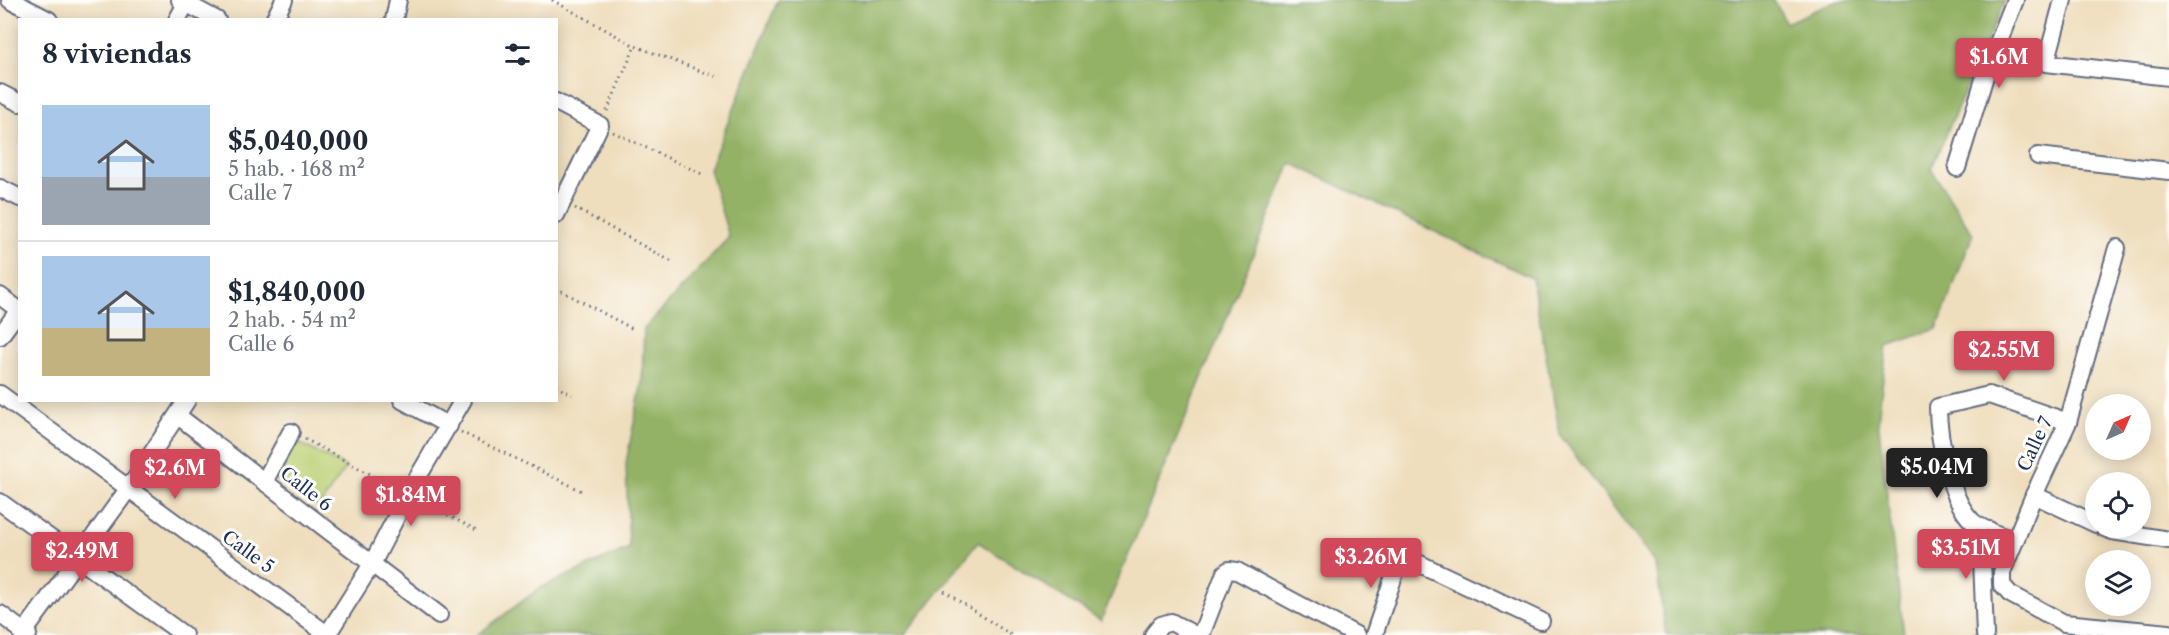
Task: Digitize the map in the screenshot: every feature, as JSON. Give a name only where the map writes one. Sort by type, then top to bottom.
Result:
[{"type":"street","points":[[10,0],[45,18]]},
{"type":"street","points":[[274,18],[284,0]]},
{"type":"street","points":[[1957,168],[1985,76],[2015,0]]},
{"type":"street","points":[[2063,0],[2046,63],[2169,77]]},
{"type":"street","points":[[178,18],[185,1],[214,18]]},
{"type":"street","points":[[0,93],[18,102]]},
{"type":"street","points":[[558,103],[600,125],[559,205]]},
{"type":"street","points":[[2038,156],[2169,171]]},
{"type":"street","points":[[0,188],[18,197]]},
{"type":"street","name":"Calle 7","points":[[2116,248],[2068,422],[2014,541],[2002,572],[2002,585],[2010,594],[2064,623],[2169,633]]},
{"type":"street","points":[[0,296],[18,309]]},
{"type":"street","points":[[0,336],[18,313]]},
{"type":"street","name":"Calle 5","points":[[0,394],[327,635]]},
{"type":"street","points":[[2014,541],[1972,522],[1953,492],[1938,422],[1938,407],[1989,395],[2068,422]]},
{"type":"street","points":[[0,614],[24,634],[129,488],[186,402]]},
{"type":"street","points":[[406,402],[449,426]]},
{"type":"street","points":[[327,635],[372,564],[408,494],[462,402]]},
{"type":"street","name":"Calle 6","points":[[178,416],[439,615]]},
{"type":"street","points":[[264,482],[291,432]]},
{"type":"street","points":[[2034,495],[2085,519]]},
{"type":"street","points":[[0,502],[184,635]]},
{"type":"street","points":[[1984,635],[1982,559],[1989,530]]},
{"type":"street","points":[[2151,537],[2169,540]]},
{"type":"street","points":[[1374,635],[1401,555],[1541,621]]},
{"type":"street","points":[[1201,635],[1225,573],[1229,570],[1237,571],[1356,635]]},
{"type":"street","points":[[1157,630],[1171,622],[1195,635]]},
{"type":"path","points":[[552,0],[635,46],[717,77]]},
{"type":"path","points":[[635,46],[600,125],[704,175]]},
{"type":"path","points":[[559,205],[674,263]]},
{"type":"path","points":[[558,289],[633,329]]},
{"type":"path","points":[[558,388],[572,395]]},
{"type":"path","points":[[449,426],[582,491]]},
{"type":"path","points":[[291,432],[478,531]]},
{"type":"path","points":[[944,591],[1011,635]]},
{"type":"green space","points":[[778,0],[1774,0],[1786,23],[1838,0],[2005,0],[1931,169],[1973,234],[1937,329],[1887,346],[1878,420],[1904,635],[1666,635],[1656,564],[1560,435],[1532,278],[1291,163],[1101,621],[978,542],[905,635],[477,635],[540,588],[629,548],[626,463],[642,382],[644,329],[729,237],[709,169]]},
{"type":"green space","points":[[295,441],[346,467],[319,507],[276,479]]}]
